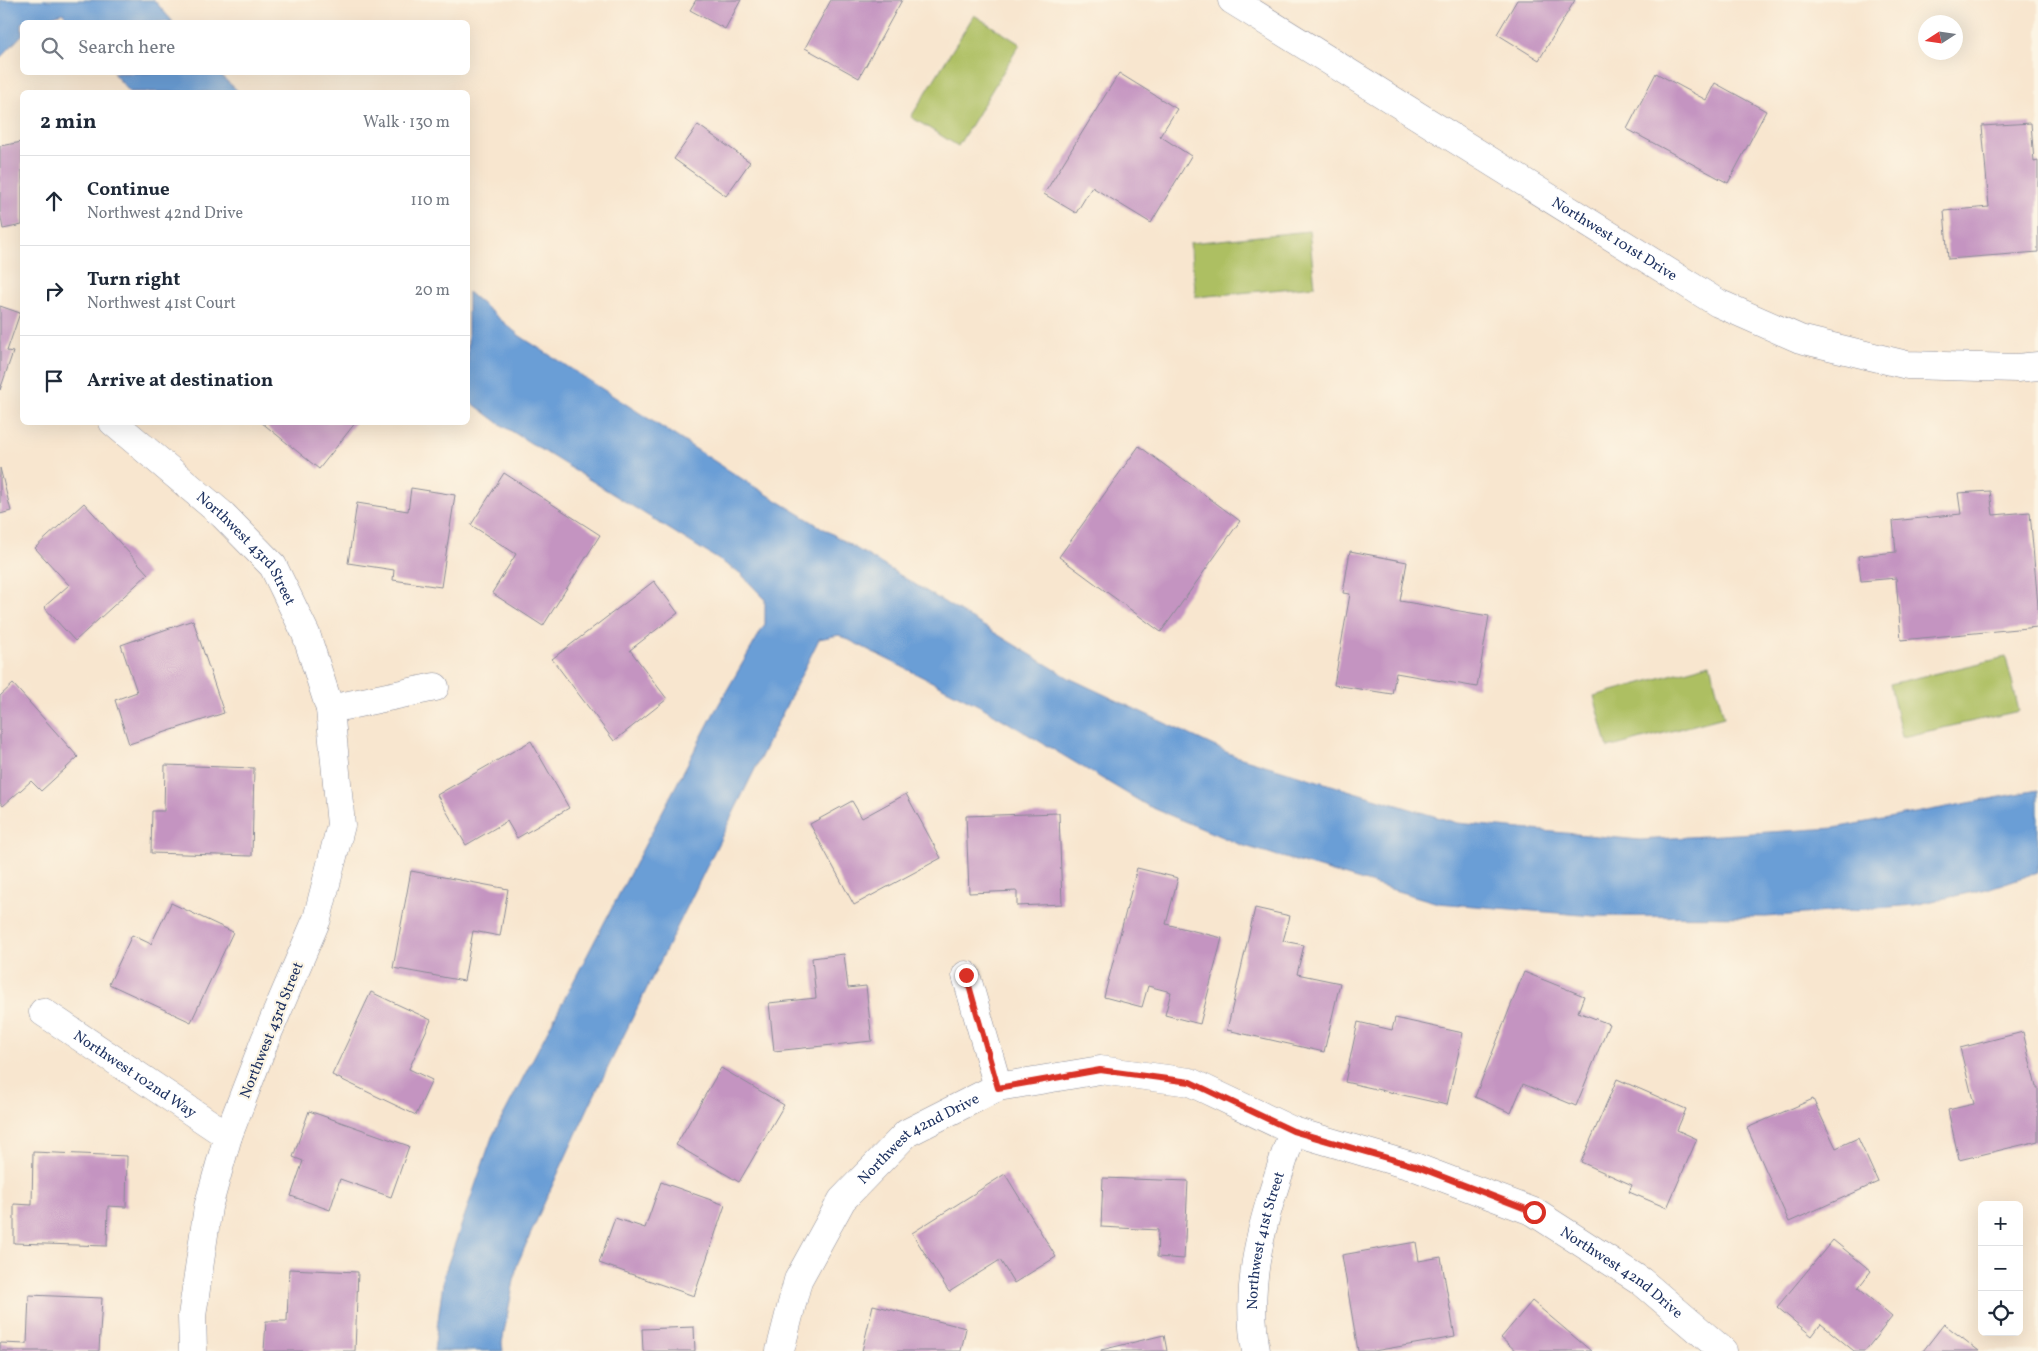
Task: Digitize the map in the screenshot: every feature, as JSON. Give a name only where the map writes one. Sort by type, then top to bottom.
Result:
[{"type":"street","name":"Northwest 101st Drive","points":[[1232,0],[1718,303],[1800,339],[1907,365],[2017,368],[2038,366]]},
{"type":"street","name":"Northwest 43rd Street","points":[[117,425],[223,515],[273,566],[306,634],[330,709],[342,825],[318,919],[265,1040],[228,1136],[208,1207],[192,1316],[193,1351]]},
{"type":"street","points":[[330,709],[435,686]]},
{"type":"street","points":[[966,975],[998,1088]]},
{"type":"street","name":"Northwest 102nd Way","points":[[43,1012],[228,1136]]},
{"type":"street","name":"Northwest 42nd Drive","points":[[780,1351],[798,1280],[842,1200],[907,1133],[998,1088],[1100,1070],[1190,1082],[1293,1131],[1415,1166],[1534,1212],[1641,1281],[1723,1351]]},
{"type":"street","name":"Northwest 41st Street","points":[[1256,1351],[1252,1285],[1263,1220],[1293,1131]]},
{"type":"green space","points":[[974,15],[1020,44],[958,146],[911,117]]},
{"type":"green space","points":[[1309,231],[1315,286],[1196,297],[1190,243]]},
{"type":"green space","points":[[2006,657],[2019,711],[1902,737],[1890,684]]},
{"type":"green space","points":[[1710,664],[1724,717],[1608,748],[1594,696]]},
{"type":"water","points":[[0,0],[154,0],[171,20],[69,20],[63,13],[41,20],[20,20],[20,37],[0,58]]},
{"type":"water","points":[[115,75],[220,75],[237,90],[128,90]]},
{"type":"water","points":[[470,294],[520,336],[750,484],[1069,678],[1235,756],[1457,823],[1640,840],[1834,828],[2038,790],[2038,872],[1987,889],[1914,905],[1766,917],[1594,916],[1438,903],[1241,845],[1148,806],[982,707],[839,635],[819,639],[590,1104],[542,1208],[517,1265],[502,1343],[503,1351],[434,1351],[444,1275],[492,1137],[715,711],[765,624],[765,599],[740,573],[500,424],[470,402]]},
{"type":"building","points":[[696,0],[741,0],[725,29],[690,10]]},
{"type":"building","points":[[831,0],[902,0],[859,78],[805,48]]},
{"type":"building","points":[[1517,0],[1575,0],[1539,60],[1497,34]]},
{"type":"building","points":[[1119,73],[1177,109],[1160,136],[1191,156],[1151,223],[1092,187],[1076,213],[1044,194]]},
{"type":"building","points":[[1656,73],[1706,100],[1715,83],[1766,111],[1728,183],[1627,129]]},
{"type":"building","points":[[2031,123],[2034,162],[2038,161],[2038,252],[1948,259],[1944,211],[1989,207],[1982,126]]},
{"type":"building","points":[[698,125],[750,162],[726,196],[674,159]]},
{"type":"building","points":[[20,142],[20,225],[3,229],[0,213],[0,146]]},
{"type":"building","points":[[0,306],[20,313],[7,351],[13,352],[0,390]]},
{"type":"building","points":[[265,425],[354,425],[319,469]]},
{"type":"building","points":[[1139,446],[1240,521],[1161,632],[1059,557]]},
{"type":"building","points":[[0,468],[11,511],[0,514]]},
{"type":"building","points":[[504,473],[600,535],[543,626],[492,593],[516,554],[471,525]]},
{"type":"building","points":[[411,488],[455,495],[441,587],[393,580],[394,570],[348,563],[357,503],[408,511]]},
{"type":"building","points":[[1990,491],[1993,515],[2030,512],[2038,627],[1901,640],[1896,578],[1861,581],[1858,556],[1896,552],[1893,521],[1961,514],[1958,493]]},
{"type":"building","points":[[84,503],[148,574],[75,641],[44,607],[69,585],[35,548]]},
{"type":"building","points":[[1350,551],[1407,562],[1400,601],[1489,616],[1477,687],[1396,673],[1392,694],[1334,685],[1350,594],[1343,593]]},
{"type":"building","points":[[654,581],[678,613],[630,650],[667,699],[614,741],[552,659]]},
{"type":"building","points":[[193,620],[224,713],[129,744],[115,700],[137,692],[121,645]]},
{"type":"building","points":[[13,684],[78,757],[41,791],[31,781],[3,806],[0,802],[0,696]]},
{"type":"building","points":[[531,741],[569,808],[517,838],[507,821],[466,845],[437,795]]},
{"type":"building","points":[[165,765],[254,768],[252,856],[151,853],[152,811],[164,811]]},
{"type":"building","points":[[906,794],[941,858],[854,905],[810,824],[852,801],[862,818]]},
{"type":"building","points":[[1059,813],[1062,904],[1017,906],[1017,891],[969,893],[966,816]]},
{"type":"building","points":[[1137,868],[1178,878],[1166,924],[1222,938],[1200,1024],[1165,1015],[1171,992],[1148,986],[1142,1007],[1104,997]]},
{"type":"building","points":[[411,871],[508,889],[500,936],[473,931],[464,981],[393,968]]},
{"type":"building","points":[[171,903],[233,932],[191,1022],[109,984],[132,935],[151,944]]},
{"type":"building","points":[[1255,908],[1290,916],[1283,941],[1304,945],[1297,974],[1340,983],[1324,1052],[1227,1030]]},
{"type":"building","points":[[844,954],[848,988],[866,986],[872,1041],[774,1051],[769,1003],[816,998],[812,958]]},
{"type":"building","points":[[1524,972],[1584,996],[1578,1012],[1609,1024],[1576,1106],[1523,1084],[1511,1113],[1475,1097]]},
{"type":"building","points":[[371,992],[431,1020],[409,1069],[432,1080],[416,1115],[332,1075]]},
{"type":"building","points":[[1395,1018],[1463,1033],[1447,1105],[1345,1082],[1358,1022],[1392,1030]]},
{"type":"building","points":[[2023,1032],[2036,1087],[2038,1087],[2038,1141],[1959,1160],[1948,1110],[1974,1104],[1960,1048]]},
{"type":"building","points":[[721,1068],[784,1105],[739,1182],[676,1145]]},
{"type":"building","points":[[1617,1079],[1686,1109],[1677,1130],[1697,1139],[1667,1208],[1629,1192],[1632,1185],[1581,1162]]},
{"type":"building","points":[[1813,1099],[1836,1148],[1858,1138],[1878,1182],[1789,1222],[1747,1128]]},
{"type":"building","points":[[309,1111],[409,1146],[391,1197],[340,1179],[330,1210],[291,1196],[303,1161],[293,1157]]},
{"type":"building","points":[[33,1152],[127,1156],[126,1207],[108,1206],[107,1246],[14,1243],[14,1204],[32,1205]]},
{"type":"building","points":[[1005,1174],[1056,1257],[1014,1283],[1000,1260],[949,1292],[912,1233]]},
{"type":"building","points":[[1103,1178],[1188,1181],[1184,1259],[1157,1257],[1158,1230],[1101,1227]]},
{"type":"building","points":[[661,1182],[725,1205],[694,1296],[599,1263],[615,1218],[645,1228]]},
{"type":"building","points":[[1833,1240],[1871,1271],[1858,1288],[1892,1317],[1865,1351],[1854,1351],[1821,1324],[1812,1336],[1777,1307]]},
{"type":"building","points":[[1416,1242],[1419,1261],[1441,1257],[1455,1337],[1374,1351],[1358,1351],[1342,1255]]},
{"type":"building","points":[[289,1269],[358,1272],[355,1351],[264,1351],[266,1321],[287,1321]]},
{"type":"building","points":[[29,1295],[102,1298],[99,1351],[0,1351],[0,1343],[27,1344]]},
{"type":"building","points":[[1532,1301],[1591,1351],[1516,1351],[1501,1338]]},
{"type":"building","points":[[873,1305],[966,1328],[961,1351],[862,1351]]},
{"type":"building","points":[[1944,1324],[1979,1351],[1923,1351]]},
{"type":"building","points":[[694,1327],[695,1351],[643,1351],[642,1329]]},
{"type":"building","points":[[1164,1335],[1167,1351],[1101,1351],[1101,1350]]},
{"type":"route","points":[[966,975],[998,1088],[1100,1070],[1190,1082],[1293,1131],[1415,1166],[1534,1212]]}]
